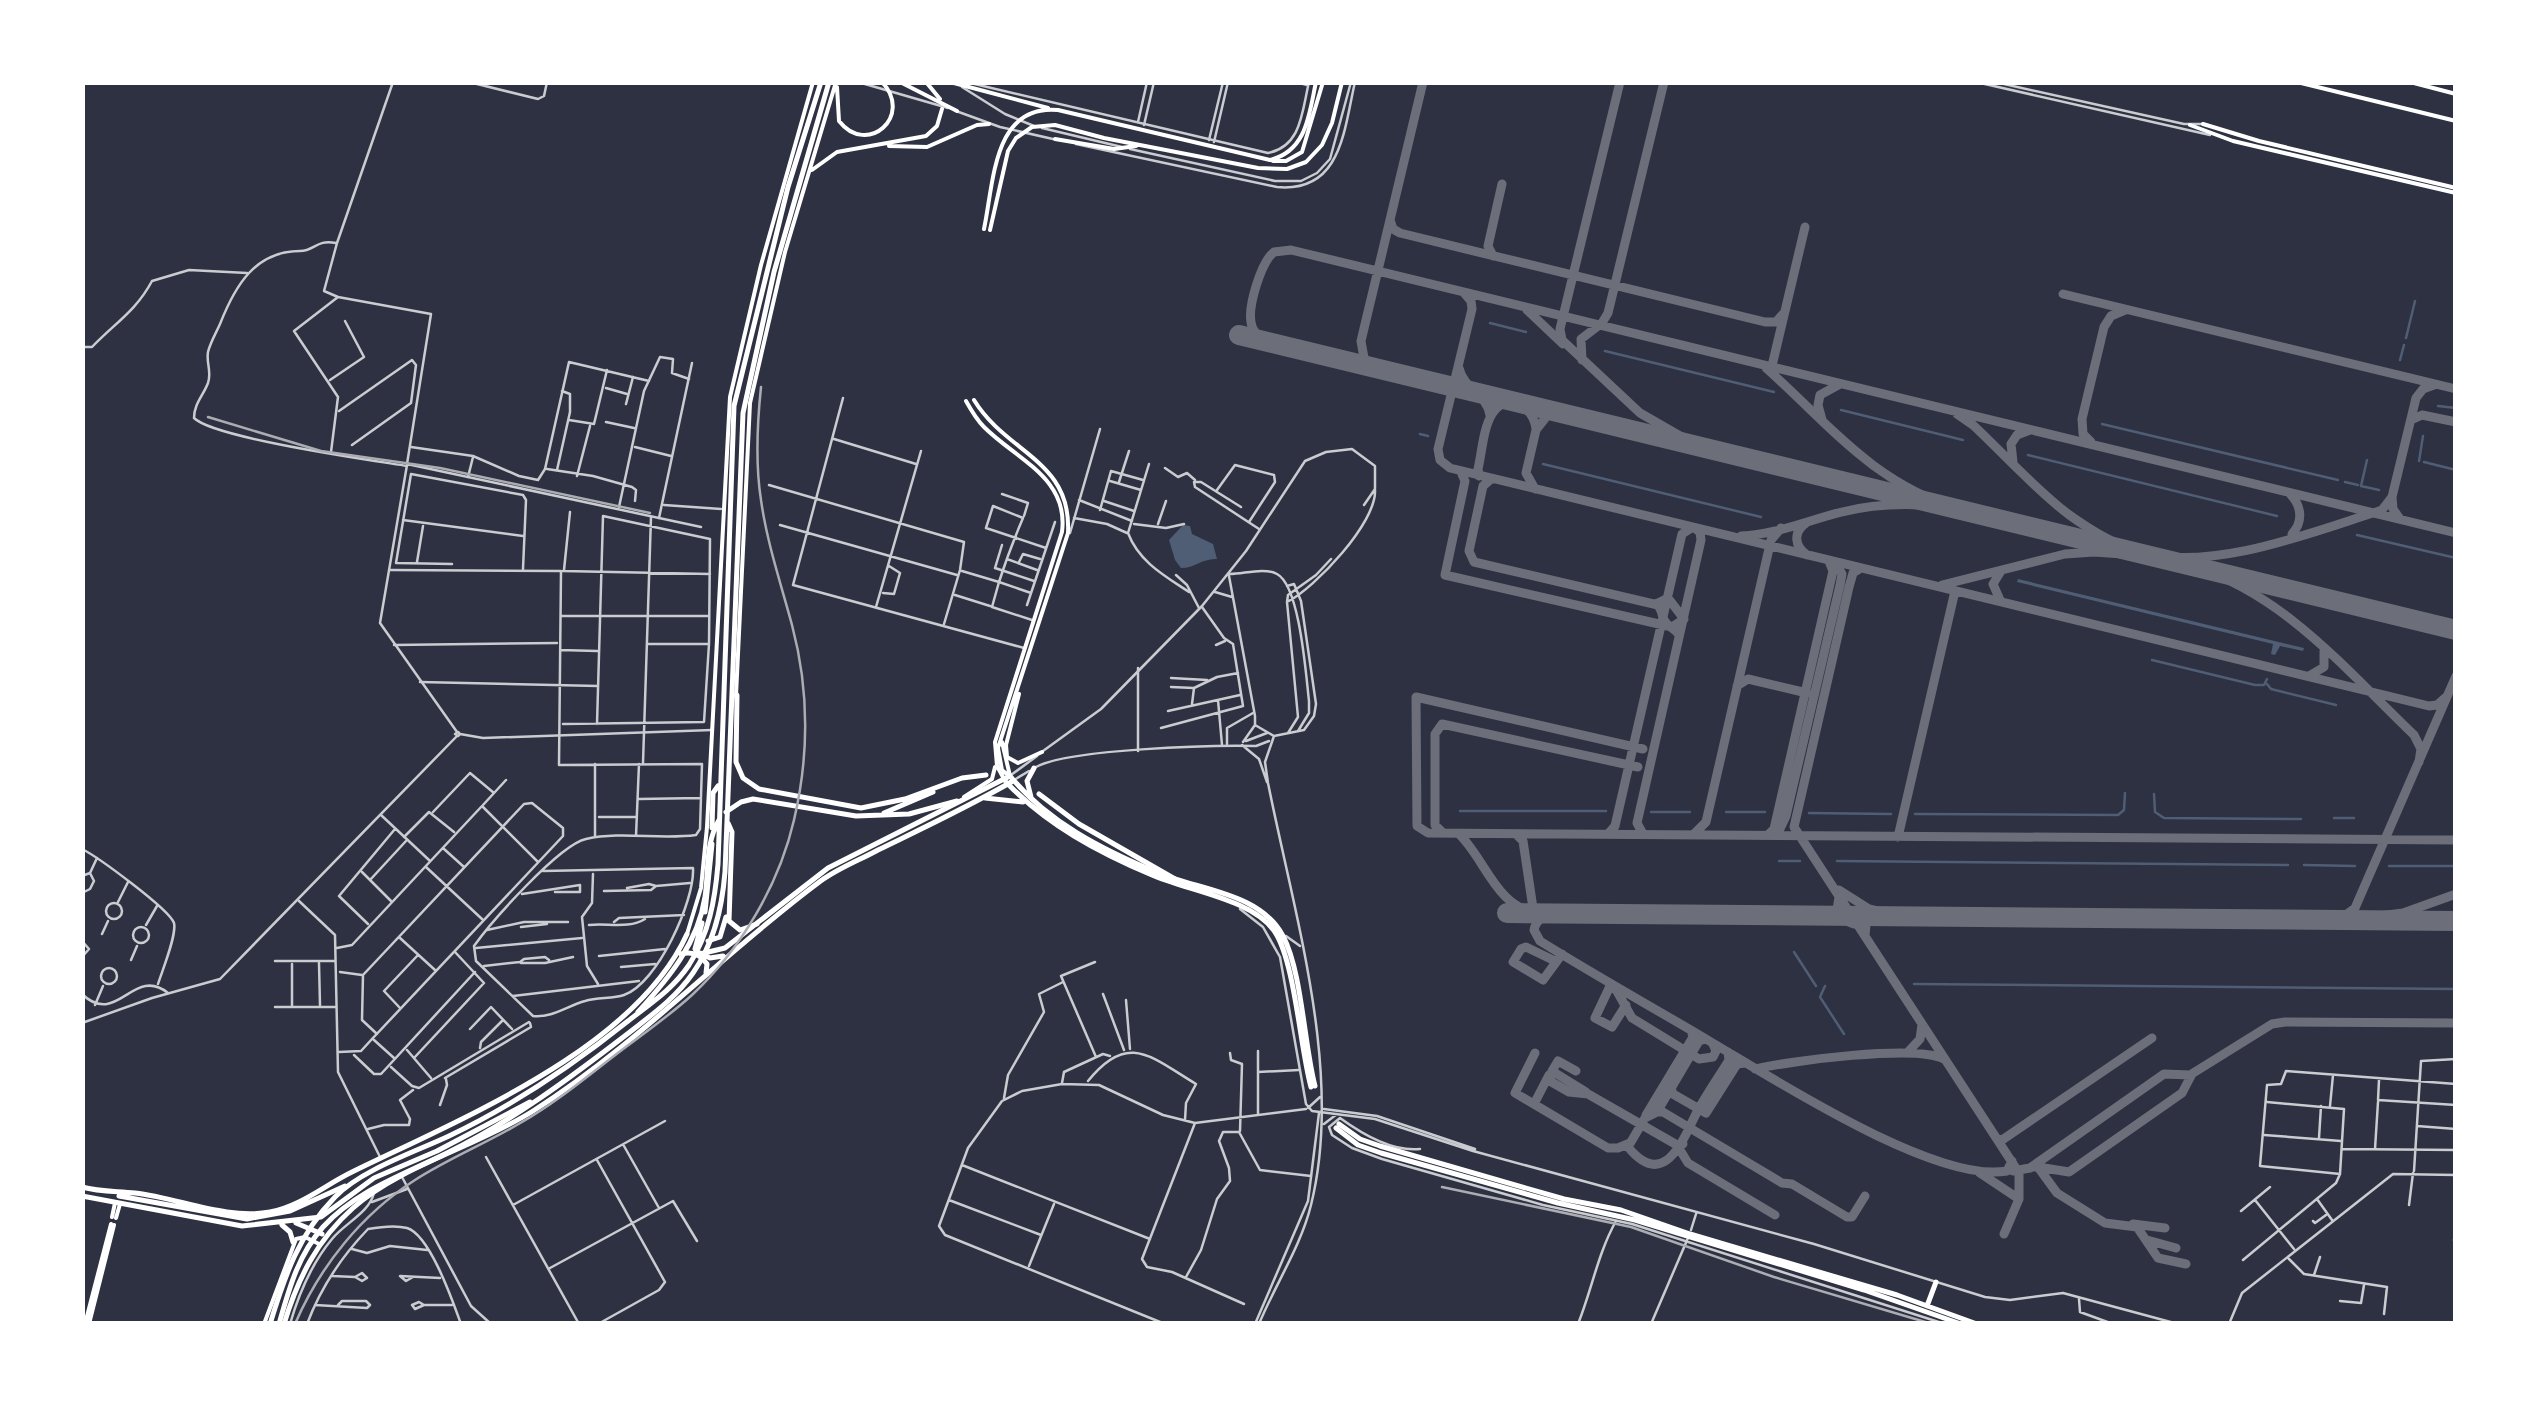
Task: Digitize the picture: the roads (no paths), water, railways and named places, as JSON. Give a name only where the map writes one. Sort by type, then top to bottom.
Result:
[{"type":"main road","points":[[102,1192],[135,1194],[238,1213],[258,1213],[298,1202],[471,1115],[584,1046],[637,1002],[675,959],[687,934],[700,888],[706,840],[730,397],[761,265],[812,82]]},
{"type":"main road","points":[[267,1324],[278,1310],[310,1244],[343,1208],[375,1186],[500,1124],[661,1007],[694,971],[718,919],[734,406],[788,187],[821,82]]},
{"type":"main road","points":[[834,82],[839,121],[849,132],[865,135],[882,129],[892,115],[892,98],[882,82]]},
{"type":"main road","points":[[834,82],[785,252],[750,404],[736,762],[741,775],[754,786],[861,808],[905,799],[962,778],[986,775]]},
{"type":"main road","points":[[82,1187],[225,1216],[276,1215],[462,1130],[526,1093],[601,1043],[676,982],[702,941],[714,902],[726,821],[743,414],[774,272],[834,82]]},
{"type":"main road","points":[[900,82],[957,111]]},
{"type":"main road","points":[[926,82],[940,99]]},
{"type":"main road","points":[[953,83],[1264,160],[1286,155],[1299,142],[1320,82]]},
{"type":"main road","points":[[1054,139],[1114,149],[1140,148],[1258,168],[1293,168],[1311,158],[1322,145],[1342,82]]},
{"type":"main road","points":[[2410,82],[2456,94]]},
{"type":"main road","points":[[2298,83],[2456,121]]},
{"type":"main road","points":[[809,172],[831,155],[926,136],[937,126],[942,109]]},
{"type":"main road","points":[[1058,110],[1031,111],[1008,130],[987,230],[1008,150],[1026,130],[1040,124],[1055,124],[1140,148]]},
{"type":"main road","points":[[862,148],[927,147],[989,124]]},
{"type":"main road","points":[[2203,124],[2456,191]]},
{"type":"main road","points":[[2190,125],[2210,135],[2456,191]]},
{"type":"main road","points":[[974,400],[991,424],[1058,480],[1067,499],[1068,533],[1034,621],[1006,754],[1010,761],[1018,763],[1042,752]]},
{"type":"main road","points":[[284,1324],[302,1273],[319,1244],[374,1192],[532,1112],[654,1022],[757,924],[828,868],[961,799],[994,776],[995,742],[1062,541],[1062,512],[1052,484],[982,425],[966,401]]},
{"type":"main road","points":[[1009,780],[1000,765],[998,748],[1019,689]]},
{"type":"main road","points":[[731,706],[737,695]]},
{"type":"main road","points":[[974,801],[1002,798],[1032,804],[1092,842],[1174,879],[1250,904],[1273,921],[1289,954],[1313,1086],[1279,940],[1258,914],[1236,903],[1193,892],[1098,851],[1032,804],[1009,780],[997,766],[995,742]]},
{"type":"main road","points":[[1032,804],[1027,784],[1034,768]]},
{"type":"main road","points":[[633,1017],[666,980],[688,947],[703,907],[714,829],[720,818],[741,802],[771,800],[830,814],[920,812],[1009,780]]},
{"type":"main road","points":[[698,951],[733,947],[820,881],[1009,780]]},
{"type":"main road","points":[[871,816],[916,802],[948,784]]},
{"type":"main road","points":[[698,951],[708,903],[712,800],[714,788],[720,785]]},
{"type":"main road","points":[[1039,794],[1080,824],[1174,879]]},
{"type":"main road","points":[[726,821],[732,832],[729,920],[734,928],[744,930],[757,924]]},
{"type":"main road","points":[[706,840],[712,854]]},
{"type":"main road","points":[[701,926],[706,940],[718,939],[728,904]]},
{"type":"main road","points":[[687,934],[698,951]]},
{"type":"main road","points":[[675,959],[687,952],[701,957],[707,967],[704,977]]},
{"type":"main road","points":[[637,1002],[654,1007],[654,1022]]},
{"type":"main road","points":[[519,1087],[532,1112]]},
{"type":"main road","points":[[82,1196],[224,1224],[279,1224],[325,1215],[359,1187],[536,1100]]},
{"type":"main road","points":[[1961,1324],[1864,1290],[1688,1239],[1617,1215],[1488,1186],[1371,1150],[1338,1126],[1380,1146],[1564,1199],[1621,1210],[1688,1239],[1927,1306],[1977,1324]]},
{"type":"main road","points":[[284,1324],[278,1310],[289,1264],[303,1236],[337,1195],[356,1180]]},
{"type":"main road","points":[[87,1324],[118,1204]]},
{"type":"main road","points":[[290,1221],[325,1236]]},
{"type":"main road","points":[[267,1324],[293,1242],[289,1230],[279,1224]]},
{"type":"main road","points":[[293,1242],[305,1236],[319,1244]]},
{"type":"main road","points":[[1927,1306],[1936,1282]]},
{"type":"street","points":[[394,82],[337,243],[324,292],[430,313],[432,322],[380,622],[458,734],[487,738],[714,730]]},
{"type":"street","points":[[469,82],[538,99],[544,96],[547,82]]},
{"type":"street","points":[[692,82],[699,82]]},
{"type":"street","points":[[858,82],[989,124],[1126,157],[1296,187],[1319,178],[1333,162],[1353,82]]},
{"type":"street","points":[[966,82],[1137,127],[1144,125],[1261,152],[1283,148],[1296,134],[1309,84],[1296,82]]},
{"type":"street","points":[[1137,127],[1147,82]]},
{"type":"street","points":[[1144,125],[1154,82]]},
{"type":"street","points":[[1211,141],[1226,82]]},
{"type":"street","points":[[1976,82],[2210,135]]},
{"type":"street","points":[[1995,82],[2190,125],[2203,124]]},
{"type":"street","points":[[953,83],[1029,124],[1275,182],[1301,181],[1317,174],[1330,158],[1351,91]]},
{"type":"street","points":[[1177,140],[1211,141]]},
{"type":"street","points":[[337,243],[322,241],[304,251],[286,250],[249,273],[230,300],[209,349],[210,379],[194,418],[208,427],[331,454],[468,476],[701,526]]},
{"type":"street","points":[[82,347],[92,347],[129,315],[152,282],[189,270],[249,273]]},
{"type":"street","points":[[331,454],[338,397],[294,331],[338,297]]},
{"type":"street","points":[[329,381],[364,357],[344,322]]},
{"type":"street","points":[[619,509],[648,381],[660,356],[673,360],[672,373],[689,379]]},
{"type":"street","points":[[337,412],[412,360],[416,367],[411,403]]},
{"type":"street","points":[[411,447],[473,456],[533,480],[541,478],[569,362],[648,381]]},
{"type":"street","points":[[659,518],[692,363]]},
{"type":"street","points":[[568,420],[594,424],[607,369]]},
{"type":"street","points":[[626,404],[633,375]]},
{"type":"street","points":[[604,388],[628,394]]},
{"type":"street","points":[[556,472],[570,394],[562,390]]},
{"type":"street","points":[[843,398],[793,585],[1028,649]]},
{"type":"street","points":[[352,445],[411,403],[418,403]]},
{"type":"street","points":[[606,422],[636,428]]},
{"type":"street","points":[[577,476],[590,424]]},
{"type":"street","points":[[1068,533],[1100,428]]},
{"type":"street","points":[[832,439],[916,464]]},
{"type":"street","points":[[632,446],[673,456]]},
{"type":"street","points":[[1009,780],[1101,709],[1214,592],[1305,461],[1326,452],[1352,449],[1374,466],[1376,498],[1332,568],[1287,602]]},
{"type":"street","points":[[1118,484],[1129,450]]},
{"type":"street","points":[[876,607],[921,451]]},
{"type":"street","points":[[468,476],[473,456]]},
{"type":"street","points":[[1128,533],[1149,464]]},
{"type":"street","points":[[1216,492],[1234,466],[1274,476],[1275,482],[1249,522]]},
{"type":"street","points":[[1165,468],[1179,478],[1188,474],[1241,507]]},
{"type":"street","points":[[546,469],[624,484],[636,489],[635,501]]},
{"type":"street","points":[[1100,510],[1111,471],[1144,480]]},
{"type":"street","points":[[394,570],[413,473],[523,496],[523,571]]},
{"type":"street","points":[[1108,481],[1142,490]]},
{"type":"street","points":[[1195,481],[1196,487],[1260,530]]},
{"type":"street","points":[[769,485],[964,542],[960,573],[944,624]]},
{"type":"street","points":[[1364,506],[1375,489]]},
{"type":"street","points":[[992,607],[1028,503],[1002,494]]},
{"type":"street","points":[[1078,500],[1134,523],[1168,528],[1184,524]]},
{"type":"street","points":[[1102,500],[1136,512]]},
{"type":"street","points":[[1157,526],[1166,502]]},
{"type":"street","points":[[662,505],[723,509]]},
{"type":"street","points":[[1023,517],[992,507],[985,527],[1046,548]]},
{"type":"street","points":[[473,950],[520,894],[575,842],[694,836],[700,829],[702,763],[560,766],[562,571],[570,512]]},
{"type":"street","points":[[560,724],[597,724],[704,722],[712,574],[710,539],[604,515],[597,724]]},
{"type":"street","points":[[636,836],[652,516]]},
{"type":"street","points":[[1074,518],[1128,533],[1149,564],[1189,592]]},
{"type":"street","points":[[1118,530],[1123,518]]},
{"type":"street","points":[[403,520],[524,536]]},
{"type":"street","points":[[416,564],[424,522]]},
{"type":"street","points":[[1027,606],[1055,522]]},
{"type":"street","points":[[780,525],[1031,593]]},
{"type":"street","points":[[1002,545],[994,567],[1035,581]]},
{"type":"street","points":[[1018,563],[1022,554],[1042,560]]},
{"type":"street","points":[[1006,559],[1039,571]]},
{"type":"street","points":[[1287,734],[1298,717],[1288,595],[1331,559]]},
{"type":"street","points":[[396,563],[452,564]]},
{"type":"street","points":[[880,592],[894,593],[900,571],[887,566]]},
{"type":"street","points":[[388,570],[712,574]]},
{"type":"street","points":[[1229,574],[1268,571],[1282,578],[1286,586],[1295,608],[1309,702],[1298,732]]},
{"type":"street","points":[[1229,574],[1254,712],[1255,725],[1242,743]]},
{"type":"street","points":[[1161,728],[1243,707],[1233,644],[1200,607],[1186,583],[1176,576]]},
{"type":"street","points":[[1242,743],[1258,746],[1304,730],[1314,716],[1316,704],[1301,602],[1294,584],[1286,586]]},
{"type":"street","points":[[1214,592],[1234,598]]},
{"type":"street","points":[[953,595],[1034,621]]},
{"type":"street","points":[[561,616],[710,616]]},
{"type":"street","points":[[1216,645],[1226,640]]},
{"type":"street","points":[[394,645],[560,643]]},
{"type":"street","points":[[646,644],[709,644]]},
{"type":"street","points":[[560,650],[598,652]]},
{"type":"street","points":[[1138,668],[1138,752]]},
{"type":"street","points":[[1171,687],[1194,688],[1239,672]]},
{"type":"street","points":[[1171,678],[1208,680]]},
{"type":"street","points":[[420,682],[598,686]]},
{"type":"street","points":[[1192,706],[1194,688]]},
{"type":"street","points":[[1168,711],[1242,695]]},
{"type":"street","points":[[1218,700],[1224,746]]},
{"type":"street","points":[[1224,746],[1227,728],[1254,712]]},
{"type":"street","points":[[1255,725],[1272,738]]},
{"type":"street","points":[[1009,780],[1056,760],[1224,746],[1267,733]]},
{"type":"street","points":[[82,1023],[220,979],[458,734]]},
{"type":"street","points":[[1257,1324],[1310,1210],[1323,1093],[1320,1050],[1268,783],[1265,762],[1272,738]]},
{"type":"street","points":[[1242,743],[1259,759],[1268,783]]},
{"type":"street","points":[[1049,748],[1047,757],[1056,760]]},
{"type":"street","points":[[595,764],[596,838]]},
{"type":"street","points":[[370,880],[427,814],[470,773],[494,792]]},
{"type":"street","points":[[336,948],[352,944],[506,780]]},
{"type":"street","points":[[638,799],[701,798]]},
{"type":"street","points":[[339,1052],[361,1052],[565,834],[563,828],[529,802],[363,975],[362,1020],[377,1034]]},
{"type":"street","points":[[482,806],[539,862]]},
{"type":"street","points":[[433,812],[456,834]]},
{"type":"street","points":[[380,815],[430,862]]},
{"type":"street","points":[[596,816],[637,817]]},
{"type":"street","points":[[370,925],[339,897],[395,829]]},
{"type":"street","points":[[442,848],[465,868]]},
{"type":"street","points":[[82,849],[98,857],[170,917],[174,928],[158,984]]},
{"type":"street","points":[[82,876],[90,873],[98,857]]},
{"type":"street","points":[[473,950],[481,967],[533,1016],[548,1016],[585,1001],[627,995],[667,949],[684,916],[694,869],[691,866],[542,871]]},
{"type":"street","points":[[426,867],[483,920]]},
{"type":"street","points":[[360,870],[392,902]]},
{"type":"street","points":[[82,893],[94,883],[90,873]]},
{"type":"street","points":[[592,874],[592,903],[582,916],[587,969],[598,986]]},
{"type":"street","points":[[118,903],[128,881]]},
{"type":"street","points":[[604,891],[630,885],[693,882]]},
{"type":"street","points":[[520,894],[580,885],[582,891],[559,894],[554,890]]},
{"type":"street","points":[[299,900],[330,928],[337,961],[339,1074],[381,1158]]},
{"type":"street","points":[[102,934],[109,920],[118,916],[122,907],[118,903],[111,903],[106,915],[109,920]]},
{"type":"street","points":[[1236,903],[1263,926],[1280,956],[1300,1070],[1310,1110],[1318,1119]]},
{"type":"street","points":[[130,960],[138,945],[148,940],[146,926],[157,906]]},
{"type":"street","points":[[589,925],[614,922],[618,926],[640,923],[645,918],[684,916]]},
{"type":"street","points":[[487,930],[568,922]]},
{"type":"street","points":[[138,945],[136,932],[140,926],[146,926]]},
{"type":"street","points":[[1281,933],[1301,947]]},
{"type":"street","points":[[399,938],[436,971]]},
{"type":"street","points":[[456,948],[473,950],[584,938]]},
{"type":"street","points":[[82,941],[89,946],[82,958]]},
{"type":"street","points":[[414,1058],[483,984],[456,948]]},
{"type":"street","points":[[599,956],[667,949]]},
{"type":"street","points":[[401,1009],[384,991],[418,955]]},
{"type":"street","points":[[481,967],[524,959],[572,957]]},
{"type":"street","points":[[275,961],[337,961]]},
{"type":"street","points":[[292,961],[292,1007]]},
{"type":"street","points":[[319,961],[320,1007]]},
{"type":"street","points":[[1094,962],[1062,974],[1096,1057]]},
{"type":"street","points":[[621,967],[656,964]]},
{"type":"street","points":[[337,972],[363,975]]},
{"type":"street","points":[[354,1054],[377,1075],[475,972]]},
{"type":"street","points":[[512,996],[641,981]]},
{"type":"street","points":[[1064,982],[1040,994],[1044,1012],[1008,1075],[1004,1100],[961,1164],[938,1226],[942,1234],[1165,1324]]},
{"type":"street","points":[[95,1005],[104,984]]},
{"type":"street","points":[[82,994],[95,1005],[107,1006],[147,984],[158,984],[169,994]]},
{"type":"street","points":[[1104,994],[1124,1052]]},
{"type":"street","points":[[1126,1000],[1130,1051]]},
{"type":"street","points":[[275,1008],[338,1007]]},
{"type":"street","points":[[470,1029],[491,1007],[513,1030]]},
{"type":"street","points":[[366,1130],[409,1125],[410,1118],[400,1100],[531,1028],[533,1016]]},
{"type":"street","points":[[481,1050],[480,1043],[504,1020]]},
{"type":"street","points":[[473,1058],[513,1030],[531,1024]]},
{"type":"street","points":[[492,1031],[498,1039]]},
{"type":"street","points":[[372,1039],[395,1059]]},
{"type":"street","points":[[405,1048],[432,1080]]},
{"type":"street","points":[[1258,1051],[1258,1115]]},
{"type":"street","points":[[1087,1084],[1111,1057],[1142,1052],[1196,1084],[1186,1103],[1185,1121]]},
{"type":"street","points":[[1230,1053],[1232,1060],[1242,1064],[1239,1132],[1258,1169],[1312,1176]]},
{"type":"street","points":[[1062,1084],[1064,1072],[1105,1054],[1111,1057]]},
{"type":"street","points":[[2409,1206],[2423,1060],[2456,1060]]},
{"type":"street","points":[[389,1066],[416,1088]]},
{"type":"street","points":[[1258,1072],[1300,1070]]},
{"type":"street","points":[[2340,1174],[2260,1166],[2266,1086],[2281,1084],[2286,1071],[2456,1084]]},
{"type":"street","points":[[440,1104],[447,1085],[444,1075]]},
{"type":"street","points":[[2330,1107],[2332,1075]]},
{"type":"street","points":[[1093,1076],[1104,1086],[1163,1115],[1195,1123],[1310,1110],[1376,1116],[1478,1151],[1814,1244],[1996,1300],[2054,1294],[2080,1297],[2178,1324]]},
{"type":"street","points":[[2375,1149],[2379,1078]]},
{"type":"street","points":[[1004,1100],[1028,1089],[1062,1084],[1104,1086]]},
{"type":"street","points":[[1310,1110],[1323,1093]]},
{"type":"street","points":[[1323,1093],[1327,1104],[1339,1112]]},
{"type":"street","points":[[2378,1100],[2456,1105]]},
{"type":"street","points":[[2242,1260],[2336,1184],[2340,1174],[2344,1110],[2265,1102]]},
{"type":"street","points":[[2319,1140],[2321,1106]]},
{"type":"street","points":[[1257,1324],[1259,1311],[1304,1213],[1321,1111]]},
{"type":"street","points":[[1322,1128],[1339,1112]]},
{"type":"street","points":[[1422,1133],[1421,1149],[1411,1150],[1370,1138],[1340,1118],[1330,1127],[1332,1135],[1362,1153],[1688,1239],[1945,1324]]},
{"type":"street","points":[[514,1205],[665,1122]]},
{"type":"street","points":[[1195,1123],[1142,1260],[1144,1266],[1185,1277],[1244,1304]]},
{"type":"street","points":[[2417,1126],[2456,1129]]},
{"type":"street","points":[[1185,1277],[1200,1250],[1217,1199],[1230,1181],[1220,1136],[1229,1130],[1239,1132]]},
{"type":"street","points":[[2263,1135],[2342,1141]]},
{"type":"street","points":[[623,1145],[659,1208]]},
{"type":"street","points":[[2342,1149],[2456,1150]]},
{"type":"street","points":[[486,1158],[579,1324]]},
{"type":"street","points":[[597,1160],[665,1284],[598,1324]]},
{"type":"street","points":[[961,1164],[1150,1239]]},
{"type":"street","points":[[2229,1324],[2238,1298],[2393,1174],[2456,1175]]},
{"type":"street","points":[[402,1177],[471,1306],[491,1324]]},
{"type":"street","points":[[2241,1211],[2270,1187]]},
{"type":"street","points":[[284,1324],[324,1250],[347,1222],[371,1202],[408,1189]]},
{"type":"street","points":[[371,1202],[374,1192]]},
{"type":"street","points":[[2317,1199],[2333,1221]]},
{"type":"street","points":[[948,1200],[1042,1236]]},
{"type":"street","points":[[2255,1200],[2295,1251]]},
{"type":"street","points":[[1028,1267],[1056,1201]]},
{"type":"street","points":[[548,1269],[675,1202],[697,1241]]},
{"type":"street","points":[[1651,1324],[1696,1214]]},
{"type":"street","points":[[2312,1220],[2315,1223],[2328,1214]]},
{"type":"street","points":[[307,1324],[329,1276],[370,1228],[410,1229],[422,1218]]},
{"type":"street","points":[[1578,1324],[1600,1255],[1617,1220]]},
{"type":"street","points":[[2454,1240],[2456,1228]]},
{"type":"street","points":[[410,1229],[428,1250],[461,1324]]},
{"type":"street","points":[[350,1249],[366,1253],[390,1246],[428,1250]]},
{"type":"street","points":[[2287,1257],[2301,1273],[2389,1288],[2384,1314]]},
{"type":"street","points":[[2313,1276],[2320,1257]]},
{"type":"street","points":[[329,1276],[355,1277]]},
{"type":"street","points":[[413,1278],[443,1278]]},
{"type":"street","points":[[2340,1301],[2361,1303],[2364,1284]]},
{"type":"street","points":[[2080,1297],[2080,1312],[2113,1324]]},
{"type":"street","points":[[314,1305],[367,1308],[370,1306],[366,1301],[342,1302],[338,1306]]},
{"type":"street","points":[[424,1305],[454,1306]]},
{"type":"water","points":[[1183,525],[1213,544],[1217,559],[1181,568],[1169,540]]},
{"type":"water","points":[[2018,579],[2304,648],[2303,651],[2280,646],[2275,655],[2271,654],[2273,644],[2017,582]]},
{"type":"waterway","points":[[2406,338],[2415,301]]},
{"type":"waterway","points":[[1490,323],[1526,332]]},
{"type":"waterway","points":[[2400,360],[2404,345]]},
{"type":"waterway","points":[[1605,351],[1774,392]]},
{"type":"waterway","points":[[2438,406],[2456,408]]},
{"type":"waterway","points":[[1841,410],[1963,440]]},
{"type":"waterway","points":[[2102,424],[2338,480]]},
{"type":"waterway","points":[[1420,434],[1428,436]]},
{"type":"waterway","points":[[2419,461],[2423,436]]},
{"type":"waterway","points":[[2028,455],[2277,516]]},
{"type":"waterway","points":[[2367,460],[2361,486],[2379,490]]},
{"type":"waterway","points":[[2424,462],[2456,470]]},
{"type":"waterway","points":[[1543,464],[1761,517]]},
{"type":"waterway","points":[[2345,482],[2358,485]]},
{"type":"waterway","points":[[2357,535],[2456,558]]},
{"type":"waterway","points":[[2152,660],[2255,685],[2264,685],[2267,679]]},
{"type":"waterway","points":[[2267,684],[2271,689],[2336,705]]},
{"type":"waterway","points":[[1915,814],[2118,815],[2124,810],[2125,793]]},
{"type":"waterway","points":[[2154,794],[2155,812],[2164,818],[2301,819]]},
{"type":"waterway","points":[[1460,811],[1606,811]]},
{"type":"waterway","points":[[1651,812],[1690,812]]},
{"type":"waterway","points":[[1726,812],[1765,812]]},
{"type":"waterway","points":[[1809,813],[1891,814]]},
{"type":"waterway","points":[[2334,818],[2354,818]]},
{"type":"waterway","points":[[1779,861],[1800,861]]},
{"type":"waterway","points":[[1837,861],[2288,865]]},
{"type":"waterway","points":[[2304,865],[2355,866]]},
{"type":"waterway","points":[[2389,866],[2456,866]]},
{"type":"waterway","points":[[1794,952],[1816,986]]},
{"type":"waterway","points":[[1914,984],[2456,989]]},
{"type":"waterway","points":[[1825,986],[1820,997],[1844,1034]]},
{"type":"railway","points":[[295,1324],[330,1262],[377,1209],[428,1172],[546,1107],[673,1011],[710,977],[742,937],[768,892],[794,820],[805,722],[798,649],[759,486],[761,387]]},
{"type":"railway","points":[[208,417],[321,451],[440,468],[650,513]]},
{"type":"railway","points":[[1442,1187],[1631,1227],[1774,1277],[1932,1324]]}]
